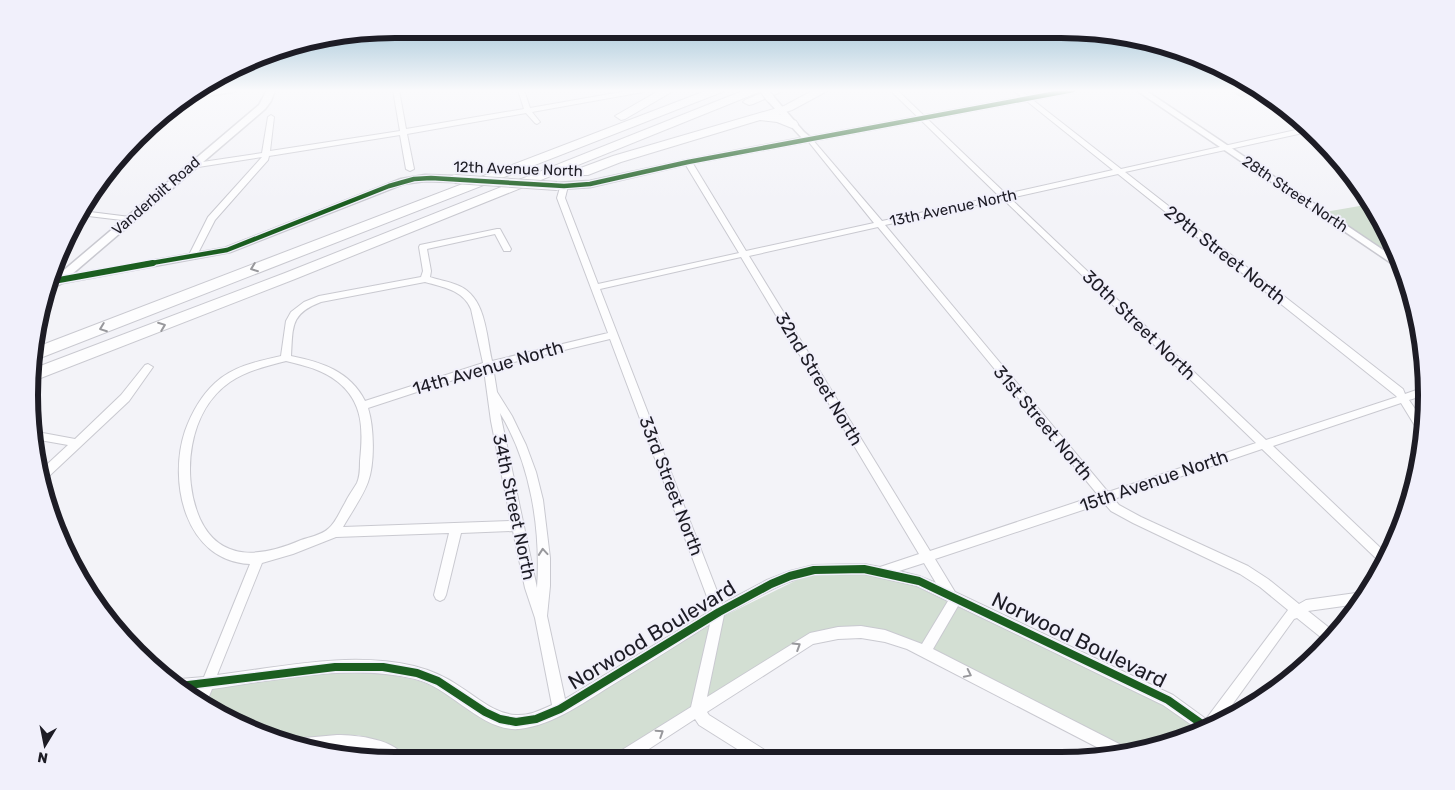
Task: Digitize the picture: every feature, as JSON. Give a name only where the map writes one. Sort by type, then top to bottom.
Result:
[{"type":"highway","points":[[286,256],[595,127]]},
{"type":"highway","points":[[40,352],[622,127]]},
{"type":"highway","points":[[38,373],[290,276],[663,127]]},
{"type":"highway","points":[[480,211],[690,127]]},
{"type":"highway","points":[[290,276],[345,259],[617,160],[728,127]]},
{"type":"street","name":"Vanderbilt Road","points":[[55,284],[238,127]]},
{"type":"street","points":[[192,257],[211,219],[265,158],[269,127]]},
{"type":"street","points":[[403,127],[410,170]]},
{"type":"street","points":[[192,166],[434,127]]},
{"type":"street","name":"31st Street North","points":[[799,127],[1116,508],[1137,520],[1244,570],[1264,583],[1326,634]]},
{"type":"street","name":"12th Avenue North","points":[[59,280],[192,257],[246,243],[401,182],[425,178],[561,186],[590,184],[688,162],[881,127]]},
{"type":"street","name":"30th Street North","points":[[931,127],[1380,555]]},
{"type":"street","name":"29th Street North","points":[[1063,127],[1390,385],[1403,398],[1417,420]]},
{"type":"street","name":"28th Street North","points":[[1195,127],[1390,258]]},
{"type":"street","name":"13th Avenue North","points":[[595,286],[1302,132]]},
{"type":"street","name":"32nd Street North","points":[[688,162],[953,597]]},
{"type":"street","name":"33rd Street North","points":[[561,186],[561,198],[719,612]]},
{"type":"street","points":[[87,214],[130,219]]},
{"type":"street","points":[[286,358],[290,318],[294,312],[305,304],[353,291],[425,279],[427,271],[423,247],[497,230],[507,249]]},
{"type":"street","name":"34th Street North","points":[[425,279],[455,287],[472,300],[476,309],[494,395],[496,421],[531,588],[541,618],[560,709]]},
{"type":"street","name":"Vanderbilt Road","points":[[55,282],[59,280]]},
{"type":"street","name":"14th Avenue North","points":[[363,406],[374,400],[427,386],[488,364],[614,335]]},
{"type":"street","points":[[333,532],[364,480],[369,434],[363,406],[348,386],[330,371],[316,365],[286,358],[242,371],[220,384],[201,403],[190,430],[183,467],[189,507],[198,528],[216,548],[232,556],[257,560],[290,551],[333,532],[519,526]]},
{"type":"street","points":[[46,472],[125,398],[148,367]]},
{"type":"street","name":"15th Avenue North","points":[[883,572],[1418,393]]},
{"type":"street","name":"34th Street North","points":[[494,395],[519,440],[535,496],[544,557],[544,589],[541,618]]},
{"type":"street","points":[[40,436],[77,443]]},
{"type":"street","points":[[440,595],[456,529]]},
{"type":"street","points":[[203,696],[257,560]]},
{"type":"street","name":"Norwood Boulevard","points":[[186,685],[336,667],[385,666],[426,676],[457,691],[485,713],[509,723],[527,723],[546,717],[719,612],[771,584],[790,576],[814,570],[864,568],[919,581],[1133,682],[1168,700],[1200,724]]},
{"type":"street","points":[[924,652],[953,597]]},
{"type":"street","points":[[1217,716],[1290,615],[1306,606],[1353,599]]},
{"type":"street","points":[[719,612],[697,710],[704,720],[755,752]]},
{"type":"street","points":[[631,752],[810,639],[838,631],[887,635],[1113,748]]},
{"type":"street","points":[[315,743],[355,742],[380,748],[386,752]]},
{"type":"shaded area","points":[[1363,205],[1388,254],[1325,212]]},
{"type":"shaded area","points":[[859,572],[917,584],[1161,702],[1195,726],[1175,734],[1121,747],[883,629],[837,628],[624,752],[402,752],[391,745],[358,735],[305,741],[280,734],[237,716],[193,690],[330,672],[366,670],[420,681],[455,697],[486,721],[508,729],[535,725],[567,712],[726,615],[801,578],[828,573]]},
{"type":"cycle path","points":[[59,280],[227,250],[389,186],[414,179],[431,178],[564,186],[590,184],[688,162],[876,127]]},
{"type":"cycle path","points":[[186,685],[335,667],[383,667],[417,673],[438,681],[485,712],[500,719],[516,722],[536,719],[560,709],[719,612],[771,584],[790,576],[814,570],[864,569],[919,581],[1168,700],[1201,723]]}]
